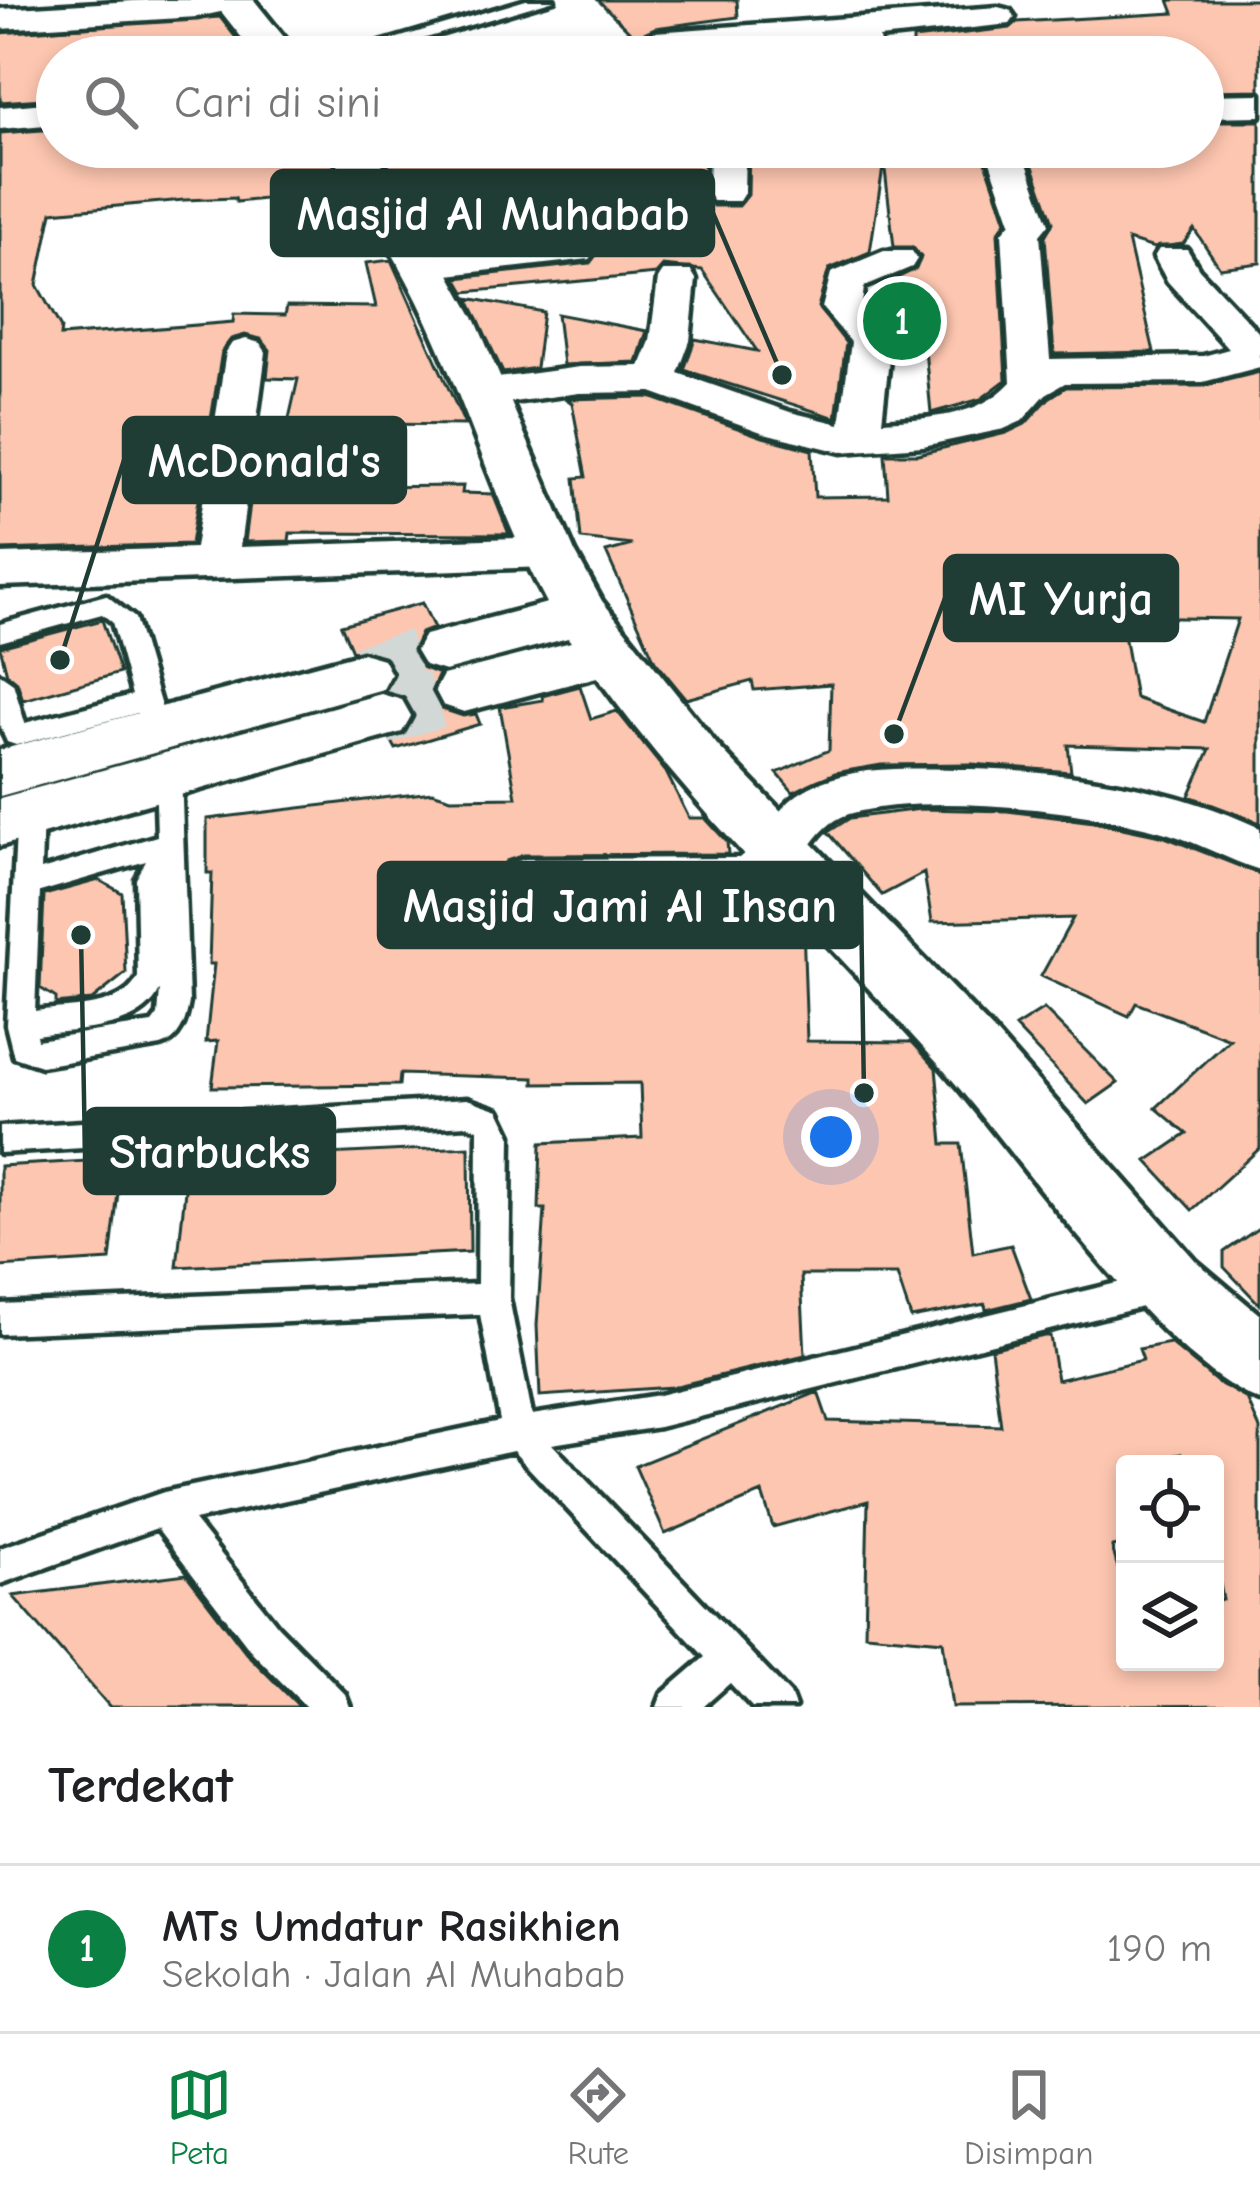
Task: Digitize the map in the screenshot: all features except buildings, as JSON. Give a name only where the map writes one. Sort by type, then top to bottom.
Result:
[{"type":"street","points":[[0,19],[197,7],[232,0],[262,36]]},
{"type":"street","points":[[903,36],[998,17]]},
{"type":"street","points":[[0,118],[36,115]]},
{"type":"street","points":[[361,168],[422,266],[483,393],[547,552],[596,633],[697,762],[968,1050],[1170,1286],[1260,1364]]},
{"type":"street","points":[[726,193],[727,168]]},
{"type":"street","points":[[1011,168],[1030,224],[1021,233],[1032,385]]},
{"type":"street","points":[[422,266],[576,250]]},
{"type":"street","points":[[1173,257],[1182,274],[1259,355]]},
{"type":"street","points":[[860,437],[871,342],[869,332],[842,308],[845,281],[898,259]]},
{"type":"street","points":[[655,379],[670,340],[677,280]]},
{"type":"street","points":[[215,564],[246,352]]},
{"type":"street","points":[[483,393],[579,380],[655,379],[820,436],[860,437],[988,419],[1006,412],[1032,385],[1056,370],[1203,368],[1259,355]]},
{"type":"street","points":[[0,570],[547,552]]},
{"type":"street","points":[[455,670],[596,633]]},
{"type":"street","points":[[10,803],[157,734],[371,695]]},
{"type":"street","points":[[524,880],[744,878],[766,866],[811,809],[829,801],[858,793],[971,787],[1049,789],[1109,799],[1236,838],[1260,850]]},
{"type":"lane","points":[[417,36],[545,0]]},
{"type":"lane","points":[[0,633],[106,604],[123,618],[157,734],[170,843],[150,879],[152,977],[142,999],[122,1010],[20,1025],[27,885],[10,803]]},
{"type":"lane","points":[[0,683],[16,735],[157,734]]},
{"type":"lane","points":[[27,885],[170,843]]},
{"type":"lane","points":[[0,1140],[478,1113],[488,1119],[496,1135],[493,1298],[519,1433],[777,1707]]},
{"type":"lane","points":[[0,1566],[164,1510],[519,1433],[659,1411],[1170,1286]]},
{"type":"lane","points":[[0,1319],[493,1298]]},
{"type":"lane","points":[[164,1510],[265,1639],[332,1707]]},
{"type":"lane","points":[[675,1707],[730,1659]]},
{"type":"tunnel","points":[[362,674],[445,650]]},
{"type":"tunnel","points":[[381,716],[464,690]]},
{"type":"place","name":"MTs Umdatur Rasikhien","points":[[902,321]]},
{"type":"place","name":"Masjid Al Muhabab","points":[[782,375]]},
{"type":"place","name":"McDonald's","points":[[60,660]]},
{"type":"place","name":"MI Yurja","points":[[894,734]]},
{"type":"place","name":"Starbucks","points":[[81,935]]},
{"type":"place","name":"Masjid Jami Al Ihsan","points":[[864,1093]]}]
